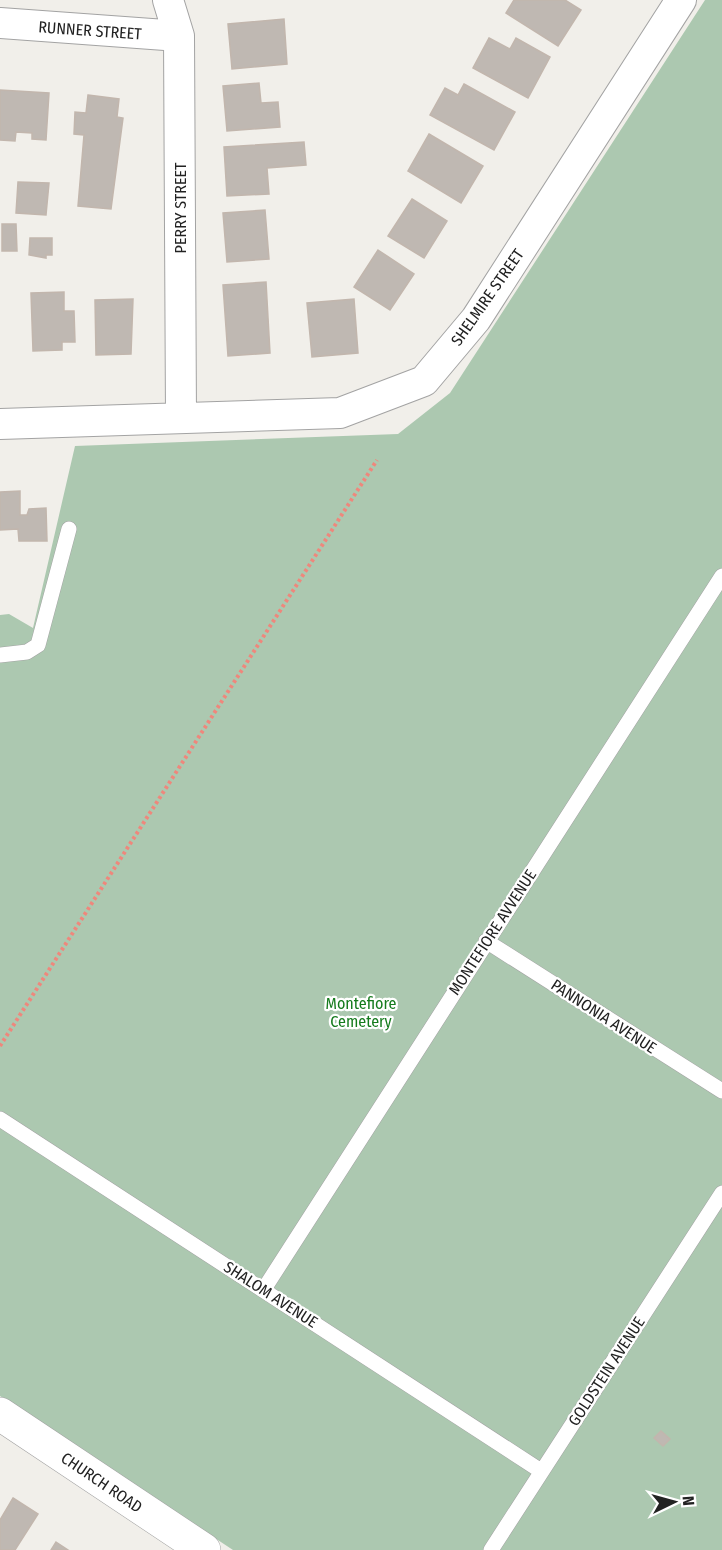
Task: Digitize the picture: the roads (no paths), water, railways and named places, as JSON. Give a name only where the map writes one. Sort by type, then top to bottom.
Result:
[{"type":"street","name":"PERRY STREET","points":[[168,0],[179,36],[181,417]]},
{"type":"street","name":"SHELMIRE STREET","points":[[0,424],[340,412],[424,381],[476,319],[681,0]]},
{"type":"street","name":"RUNNER STREET","points":[[0,23],[179,36]]},
{"type":"street","name":"CHURCH ROAD","points":[[0,1414],[204,1550]]},
{"type":"lane","points":[[0,655],[27,652],[38,645],[69,529]]},
{"type":"lane","name":"MONTEFIORE AVVENUE","points":[[264,1289],[722,576]]},
{"type":"lane","name":"PANNONIA AVENUE","points":[[486,941],[722,1091]]},
{"type":"lane","name":"SHALOM AVENUE","points":[[0,1119],[541,1471]]},
{"type":"lane","name":"GOLDSTEIN AVENUE","points":[[491,1550],[719,1203]]},
{"type":"park label","name":"Montefiore Cemetery","points":[[361,1012]]}]
